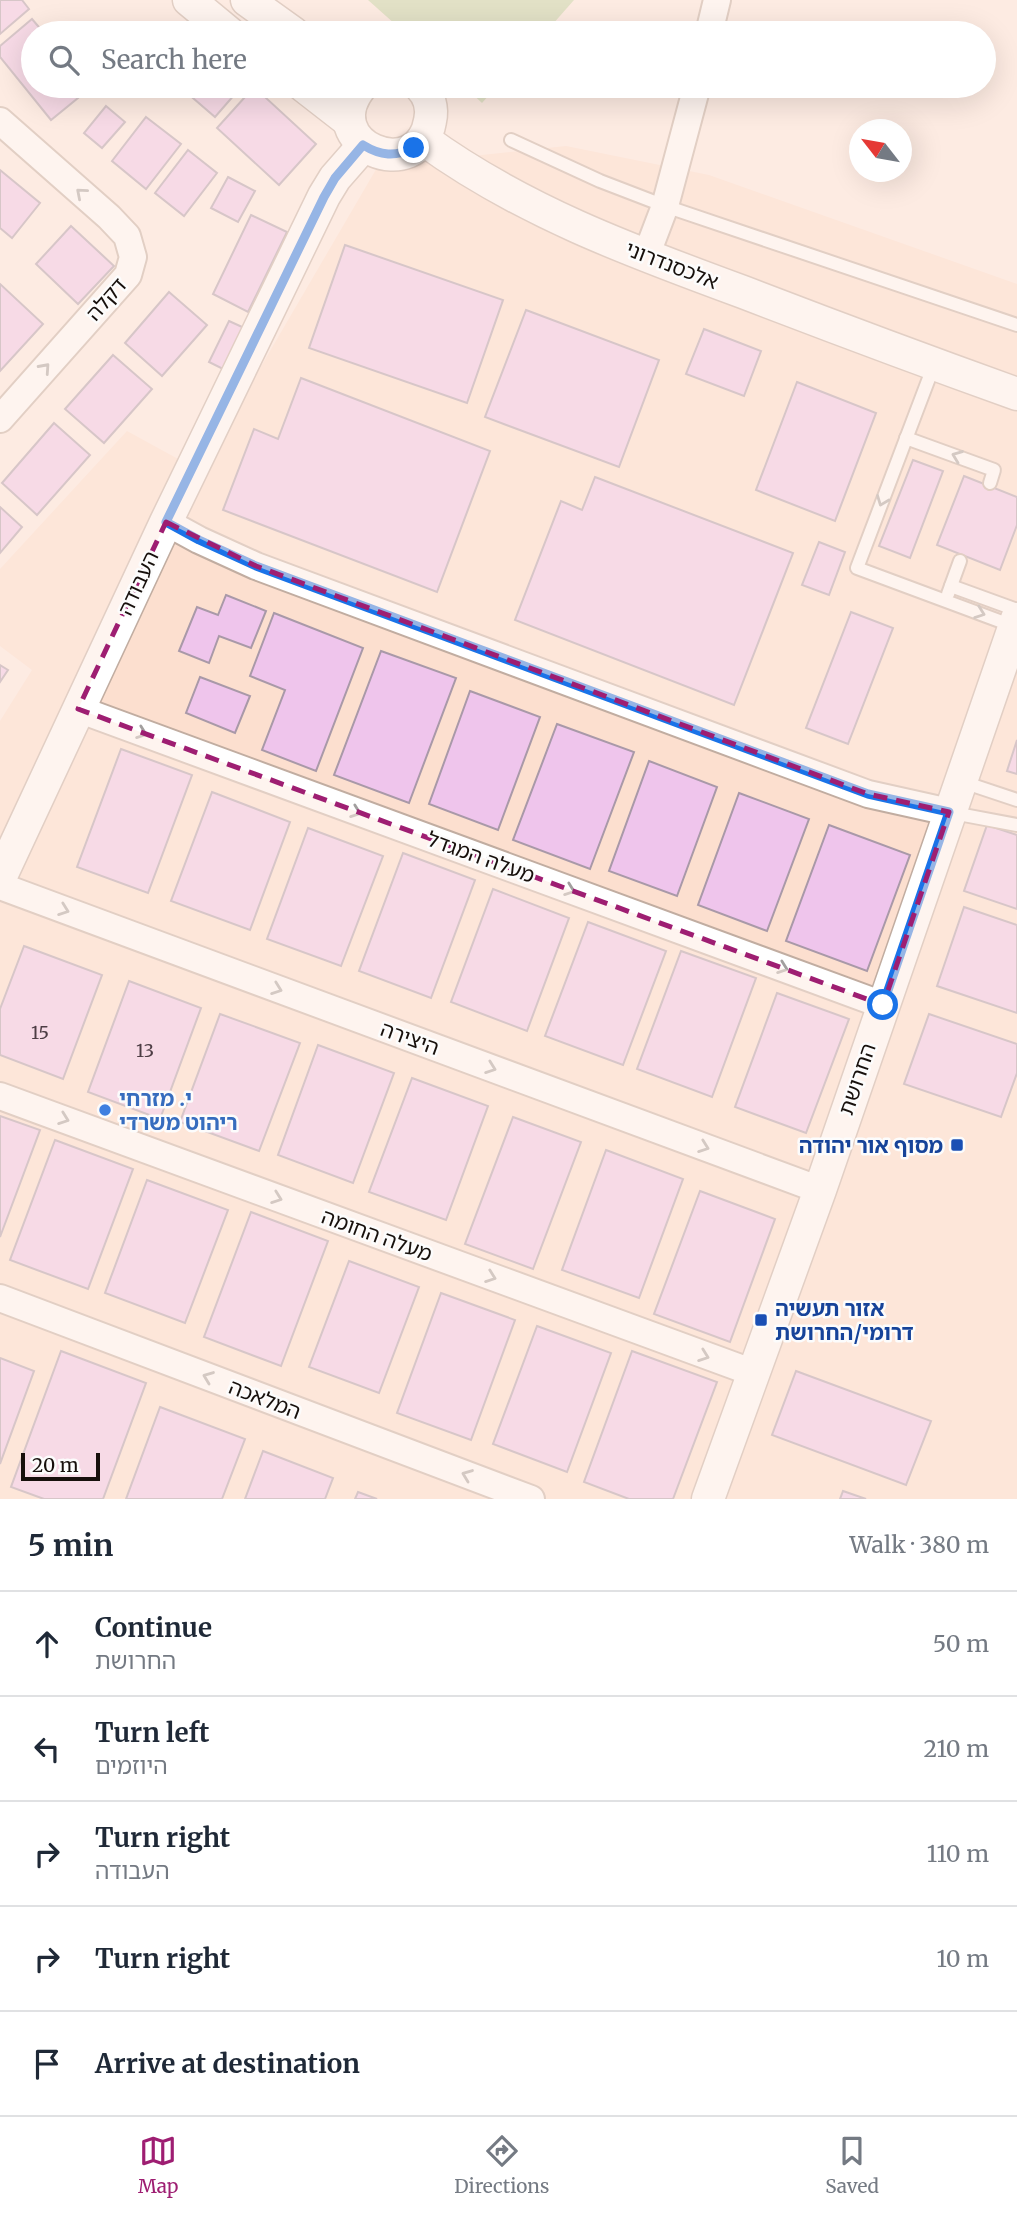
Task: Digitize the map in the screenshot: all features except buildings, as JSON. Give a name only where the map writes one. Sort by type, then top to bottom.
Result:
[{"type":"street","points":[[189,0],[214,21]]},
{"type":"street","points":[[247,0],[276,21]]},
{"type":"street","points":[[712,21],[717,0]]},
{"type":"street","points":[[317,98],[376,153],[388,155],[402,154],[423,139],[432,114],[428,98]]},
{"type":"street","points":[[353,98],[349,108],[356,133]]},
{"type":"street","points":[[646,256],[665,206],[694,98]]},
{"type":"street","name":"דקלה","points":[[0,121],[109,217],[127,236],[133,257],[128,275],[0,419]]},
{"type":"street","name":"העבודה","points":[[0,878],[166,522],[324,197],[341,170],[356,133]]},
{"type":"street","name":"אלכסנדרוני","points":[[423,139],[470,172],[576,227],[646,256],[1017,394]]},
{"type":"street","points":[[166,522],[256,566],[829,780],[868,794],[949,812]]},
{"type":"street","name":"החרושת","points":[[708,1499],[820,1190],[1016,618]]},
{"type":"street","name":"מעלה המגדל","points":[[78,709],[883,1005]]},
{"type":"street","name":"היצירה","points":[[0,886],[820,1190]]},
{"type":"street","name":"מעלה החומה","points":[[0,1096],[754,1373]]},
{"type":"street","name":"המלאכה","points":[[0,1298],[531,1499]]},
{"type":"lane","points":[[512,140],[600,181],[665,206],[1017,326]]},
{"type":"lane","points":[[934,364],[857,568],[946,601],[1016,618]]},
{"type":"lane","points":[[906,438],[994,471],[990,483]]},
{"type":"lane","points":[[946,601],[960,561]]},
{"type":"lane","points":[[951,586],[1016,618]]},
{"type":"lane","points":[[960,780],[1017,800]]},
{"type":"lane","points":[[949,812],[1017,825]]},
{"type":"highlighted area","points":[[166,522],[256,566],[868,794],[949,812],[883,1005],[78,709]]},
{"type":"shaded area","points":[[566,146],[709,175],[1017,284],[1017,1499],[0,1499],[0,721],[32,670],[0,646],[0,569],[127,431],[200,471],[378,166]]},
{"type":"green space","points":[[368,0],[574,0],[556,21],[392,21]]},
{"type":"place","name":"י. מזרחי ריהוט משרדי","points":[[105,1110]]},
{"type":"place","name":"מסוף אור יהודה","points":[[957,1145]]},
{"type":"place","name":"אזור תעשיה דרומי/החרושת","points":[[761,1320]]},
{"type":"route","points":[[414,148],[402,154],[388,155],[376,153],[363,145],[335,178],[166,522],[256,566],[868,794],[949,812],[883,1005]]}]
